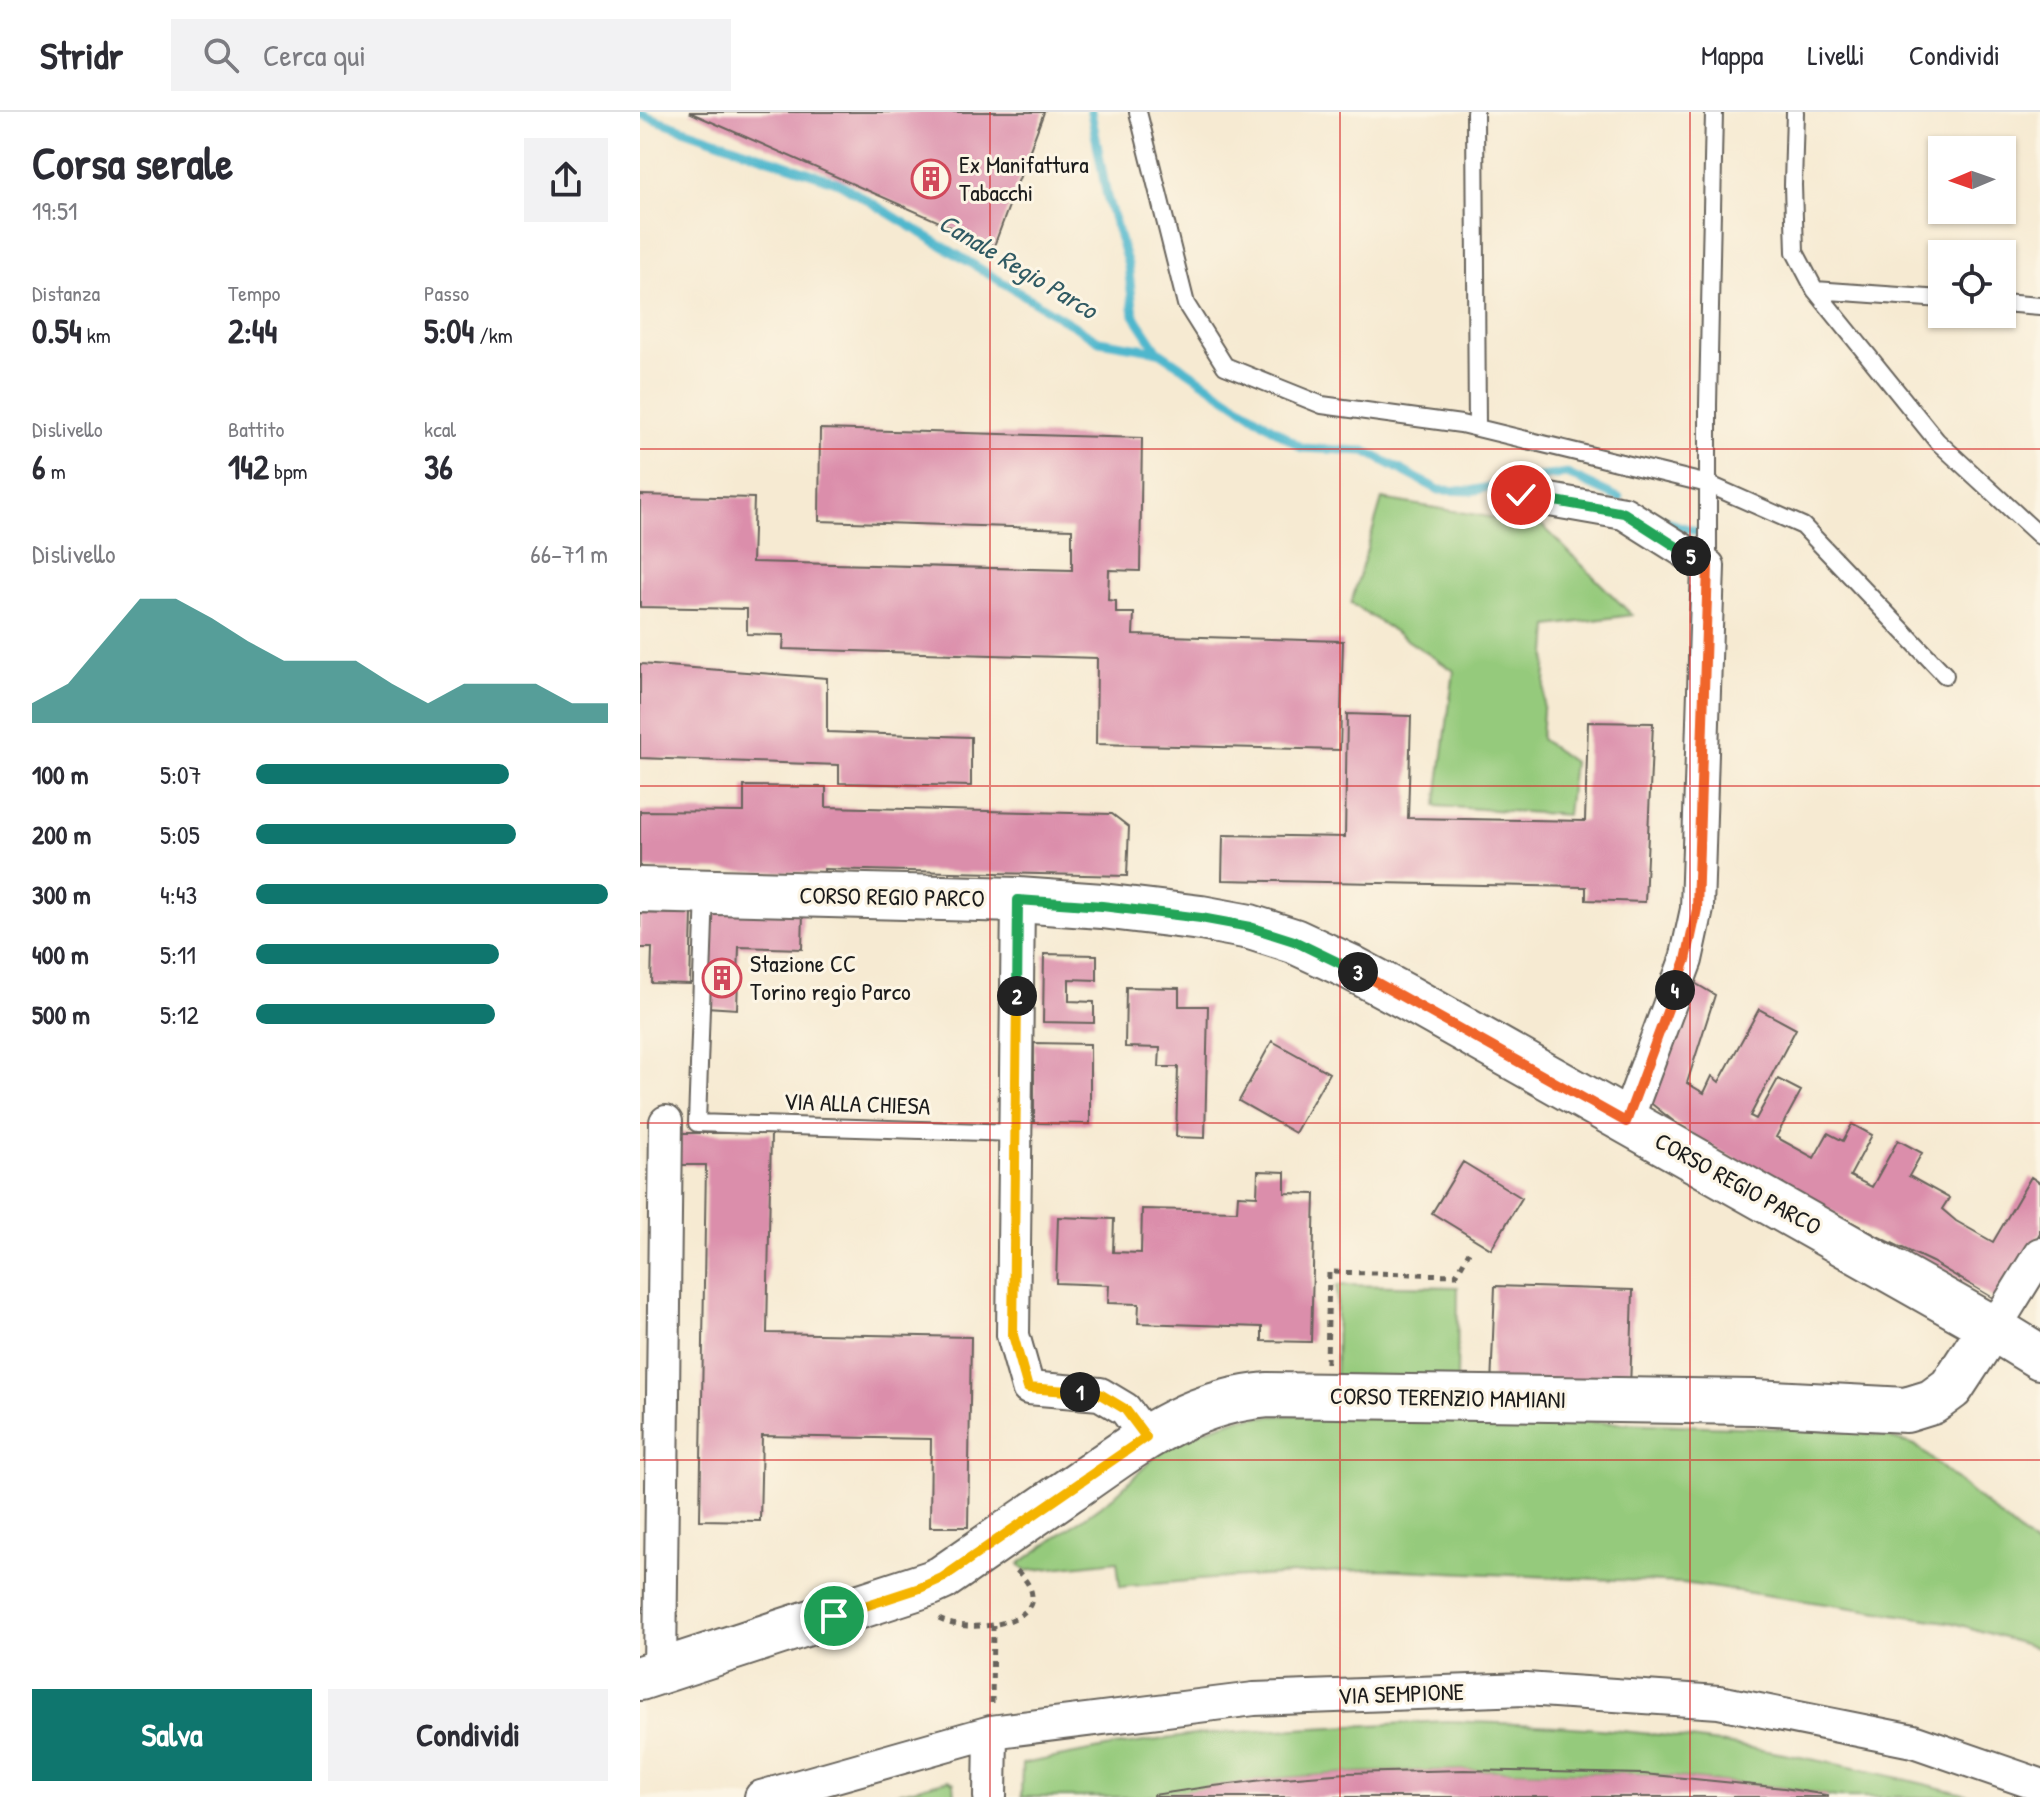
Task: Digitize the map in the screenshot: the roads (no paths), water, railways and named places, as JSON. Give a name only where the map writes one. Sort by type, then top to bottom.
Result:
[{"type":"street","points":[[1521,495],[1624,513],[1708,566],[1697,909],[1686,960],[1626,1122]]},
{"type":"street","name":"CORSO REGIO PARCO","points":[[640,890],[1018,900],[1102,906],[1201,918],[1250,927],[1294,941],[1408,998],[2040,1357]]},
{"type":"street","points":[[1018,900],[1013,1335],[1028,1388],[1100,1394],[1125,1409],[1146,1437]]},
{"type":"street","points":[[650,1675],[651,1412],[681,1123]]},
{"type":"street","points":[[1991,1327],[2006,1309],[2040,1254]]},
{"type":"street","name":"CORSO TERENZIO MAMIANI","points":[[650,1675],[928,1603],[942,1578],[1146,1437],[1185,1415],[1229,1400],[1268,1395],[1754,1402],[1906,1410],[1932,1402],[1951,1388],[1991,1327]]},
{"type":"street","name":"VIA SEMPIONE","points":[[761,1797],[992,1720],[1254,1699],[1525,1689],[1719,1702],[1913,1741],[2040,1785]]},
{"type":"street","points":[[990,1797],[992,1720]]},
{"type":"lane","points":[[1138,112],[1186,304],[1225,366],[1322,405],[1477,428],[1708,484],[1803,526],[1945,675]]},
{"type":"lane","points":[[1475,112],[1477,428]]},
{"type":"lane","points":[[1708,566],[1714,112]]},
{"type":"lane","points":[[1795,112],[1795,252],[1815,290],[1937,441],[2040,536]]},
{"type":"lane","points":[[1815,290],[1928,298]]},
{"type":"lane","points":[[2016,304],[2040,306]]},
{"type":"lane","points":[[681,1123],[705,892]]},
{"type":"lane","name":"VIA ALLA CHIESA","points":[[681,1123],[1016,1133]]},
{"type":"waterway","name":"Canale Regio Parco","points":[[1091,112],[1107,197],[1128,265],[1134,315],[1158,351],[1302,448],[1365,451],[1439,490],[1471,491],[1536,477],[1567,474],[1619,498]]},
{"type":"waterway","name":"Canale Regio Parco","points":[[640,114],[839,183],[1099,341],[1158,351]]},
{"type":"waterway","name":"Canale Regio Parco","points":[[1658,517],[1699,532]]},
{"type":"place","name":"Ex Manifattura Tabacchi","points":[[931,179]]},
{"type":"place","name":"Stazione CC Torino regio Parco","points":[[722,978]]}]
